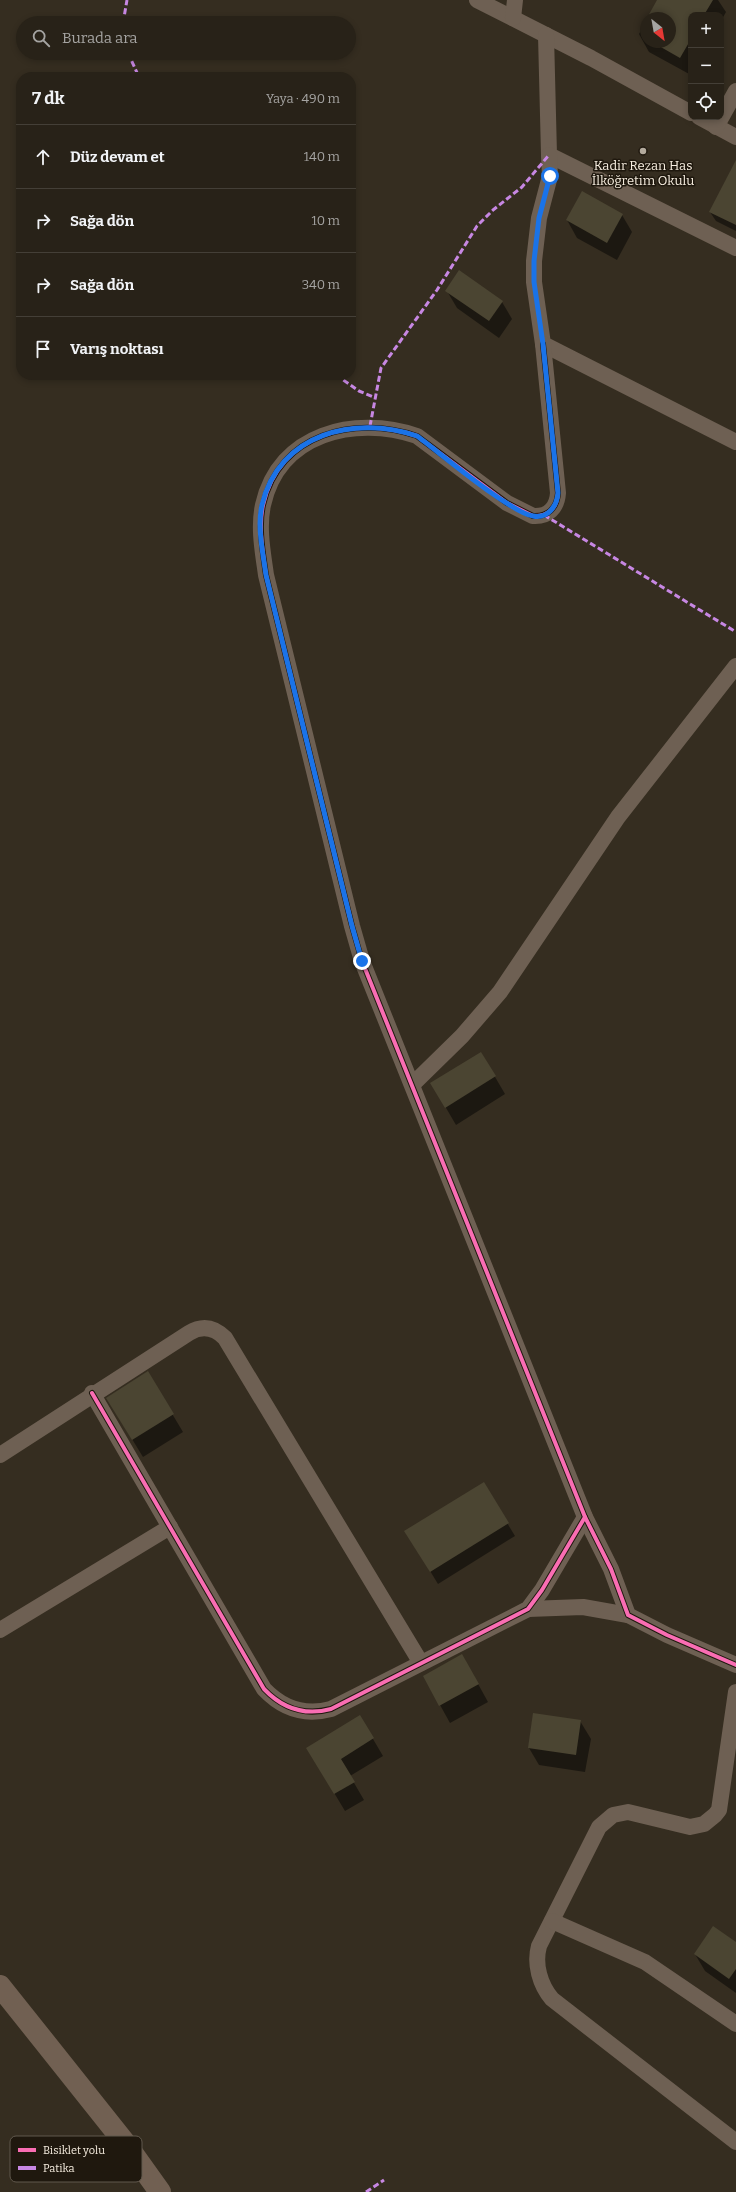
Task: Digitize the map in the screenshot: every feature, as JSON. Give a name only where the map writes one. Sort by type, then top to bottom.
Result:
[{"type":"street","points":[[477,0],[546,35],[688,111]]},
{"type":"street","points":[[513,18],[515,0]]},
{"type":"street","points":[[546,35],[550,176],[539,218],[534,261],[534,282],[543,344],[558,493],[556,504],[549,513],[533,516],[507,503],[417,436],[401,431],[370,426],[342,429],[328,433],[305,444],[278,470],[271,481],[262,507],[261,520],[266,575],[352,926],[372,987],[413,1084],[585,1517],[610,1569],[628,1615]]},
{"type":"street","points":[[716,127],[736,91]]},
{"type":"street","points":[[704,120],[736,137]]},
{"type":"street","points":[[549,156],[736,248]]},
{"type":"street","points":[[543,344],[736,442]]},
{"type":"street","points":[[413,1084],[462,1036],[500,992],[618,817],[736,666]]},
{"type":"street","points":[[0,1455],[92,1394],[195,1329],[208,1328],[220,1333],[225,1338],[421,1663]]},
{"type":"street","points":[[92,1394],[264,1689],[287,1707],[308,1712],[331,1709],[528,1609],[583,1607],[628,1615],[667,1635],[736,1665]]},
{"type":"street","points":[[528,1609],[542,1590],[585,1517]]},
{"type":"street","points":[[0,1630],[170,1527]]},
{"type":"street","points":[[736,1692],[719,1810],[704,1824],[690,1827],[628,1812],[613,1816],[599,1827],[539,1946],[537,1961],[544,1988],[552,1999],[736,2142]]},
{"type":"street","points":[[552,1921],[645,1962],[736,2024]]},
{"type":"street","points":[[0,1986],[119,2136]]},
{"type":"street","points":[[142,2167],[160,2192]]},
{"type":"building","points":[[657,0],[713,0],[706,12],[688,12],[688,44],[680,58],[662,48],[676,48],[676,12],[650,12]]},
{"type":"building","points":[[736,160],[736,225],[709,212]]},
{"type":"building","points":[[582,191],[623,214],[607,243],[566,220]]},
{"type":"building","points":[[459,270],[503,301],[489,321],[445,291]]},
{"type":"building","points":[[481,1052],[496,1076],[445,1108],[430,1083]]},
{"type":"building","points":[[148,1371],[174,1414],[132,1440],[106,1398]]},
{"type":"building","points":[[484,1482],[509,1523],[430,1572],[404,1531]]},
{"type":"building","points":[[462,1654],[479,1684],[439,1706],[423,1676]]},
{"type":"building","points":[[533,1713],[581,1720],[576,1755],[528,1748]]},
{"type":"building","points":[[360,1715],[374,1738],[341,1759],[355,1782],[334,1794],[306,1748]]},
{"type":"building","points":[[713,1926],[736,1942],[736,1969],[729,1979],[694,1954]]},
{"type":"marked path","points":[[124,16],[127,0]]},
{"type":"marked path","points":[[131,60],[137,72]]},
{"type":"marked path","points":[[370,426],[381,368],[437,290],[477,226],[493,210],[522,187],[549,155]]},
{"type":"marked path","points":[[343,380],[359,391],[376,398]]},
{"type":"marked path","points":[[544,515],[736,632]]},
{"type":"marked path","points":[[366,2192],[384,2180]]},
{"type":"cycle path","points":[[543,344],[558,493],[556,503],[551,510],[543,515],[533,516],[507,503],[417,436],[393,430],[369,428],[345,430],[323,436],[302,446],[285,461],[272,481],[263,505],[261,523],[266,575],[352,926],[362,961],[585,1517],[611,1569],[628,1615],[667,1635],[736,1665]]},
{"type":"cycle path","points":[[92,1393],[264,1689],[279,1702],[295,1709],[312,1712],[331,1709],[528,1609],[542,1590],[585,1517]]},
{"type":"place","name":"Kadir Rezan Has İlköğretim Okulu","points":[[643,151]]},
{"type":"route","points":[[362,961],[352,926],[266,575],[263,555],[261,520],[262,507],[271,481],[278,470],[287,459],[305,444],[328,433],[342,429],[370,426],[401,431],[417,436],[507,503],[528,515],[544,515],[553,509],[558,498],[558,493],[543,344],[534,282],[534,261],[539,218],[543,197],[550,176]]}]
